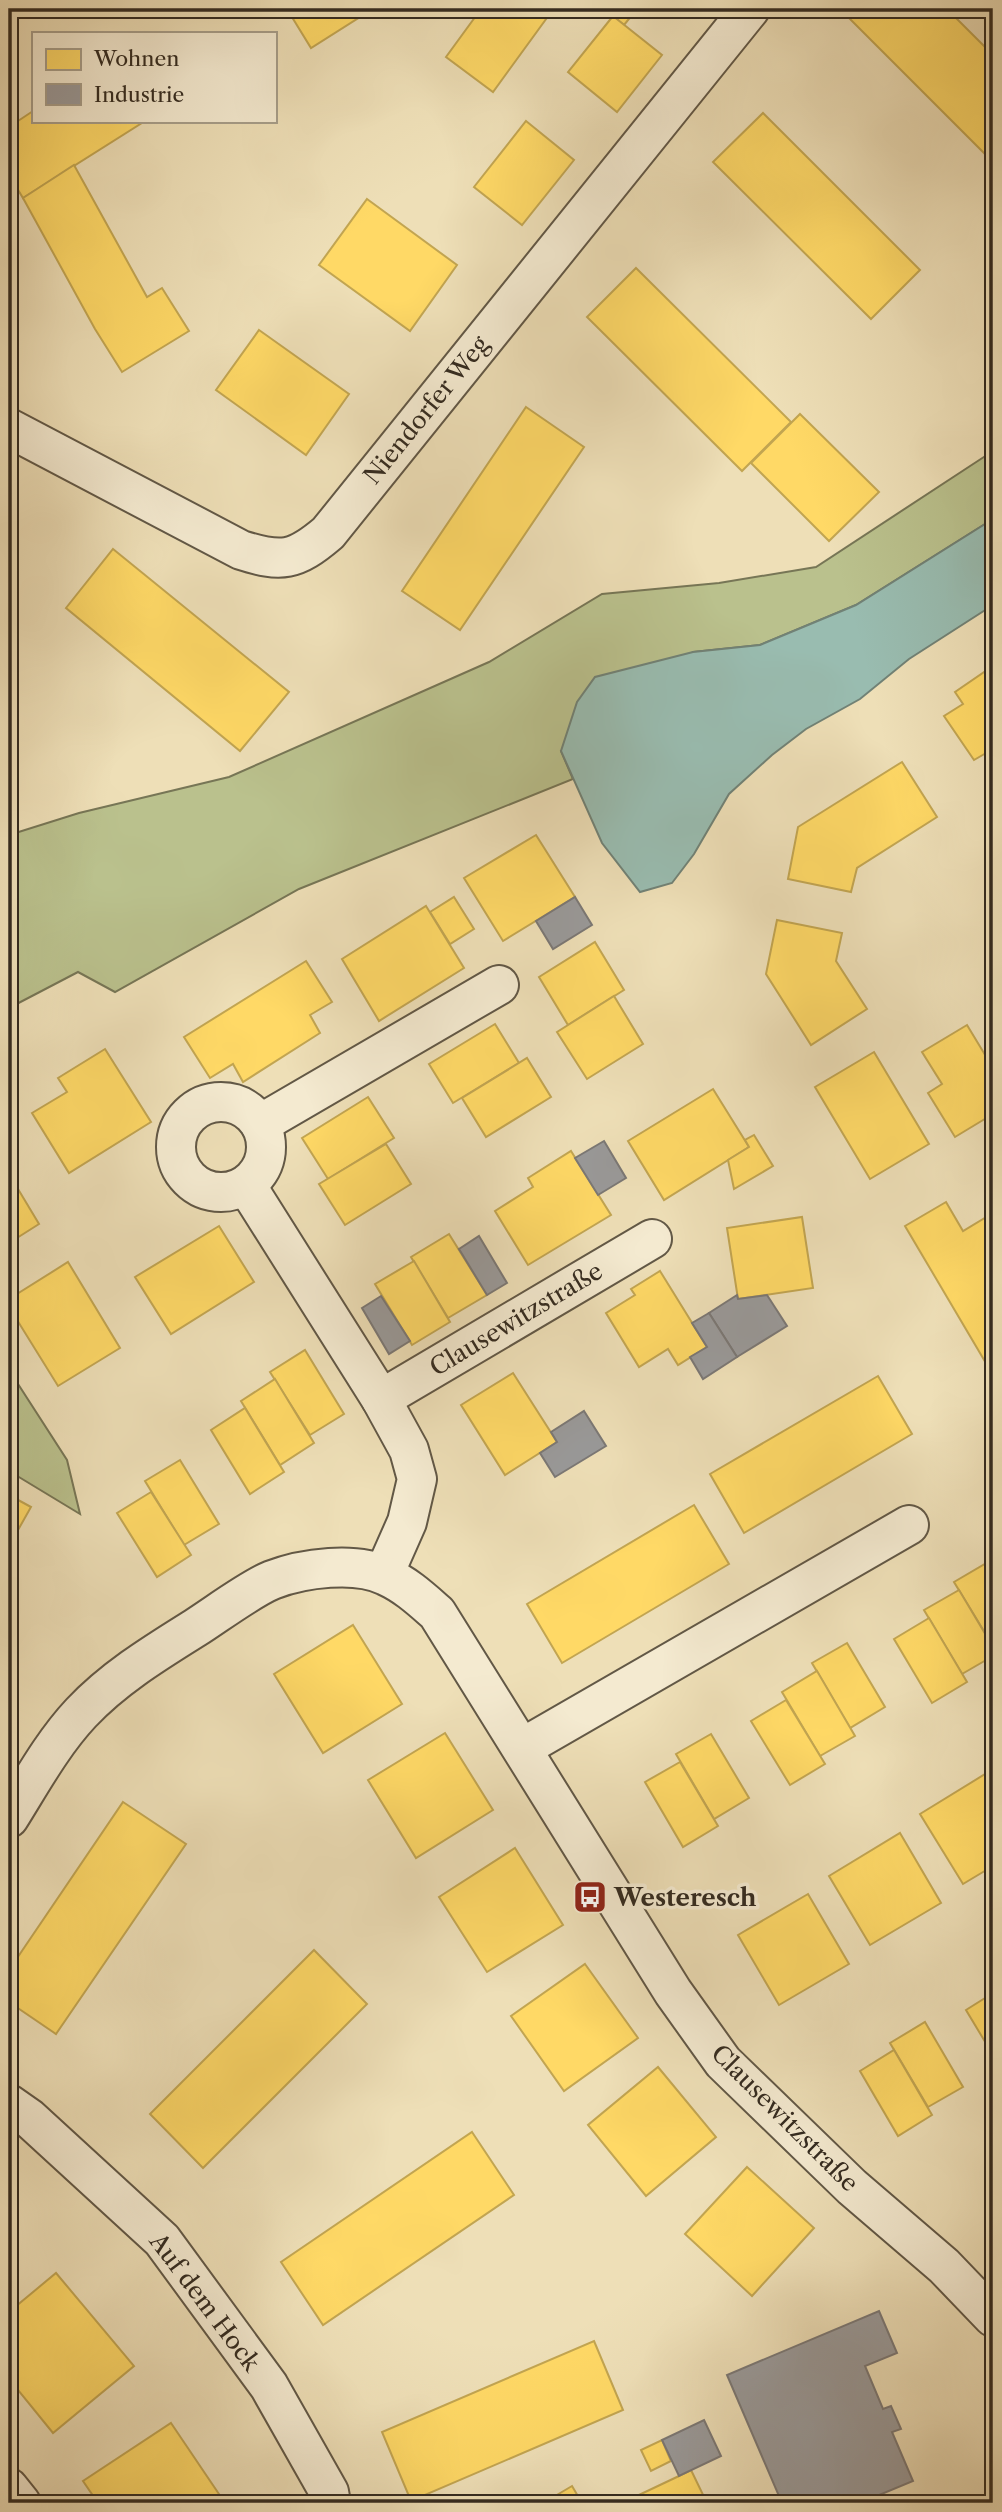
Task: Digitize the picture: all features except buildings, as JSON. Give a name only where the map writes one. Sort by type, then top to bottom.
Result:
[{"type":"street","name":"Niendorfer Weg","points":[[9,428],[241,550],[265,558],[290,558],[310,548],[328,533],[750,9]]},
{"type":"street","points":[[260,1124],[499,985]]},
{"type":"street","points":[[223,1102],[237,1105],[250,1113],[260,1124],[266,1151],[256,1176],[246,1185],[232,1191],[204,1189],[182,1169],[176,1143],[185,1120],[195,1111],[208,1104],[223,1102]]},
{"type":"street","points":[[246,1185],[381,1399],[409,1450],[417,1479],[407,1522],[384,1574]]},
{"type":"street","name":"Clausewitzstraße","points":[[381,1399],[652,1239]]},
{"type":"street","points":[[522,1748],[909,1525]]},
{"type":"street","name":"Clausewitzstraße","points":[[9,1818],[50,1753],[80,1714],[114,1682],[161,1650],[270,1581],[308,1570],[348,1568],[384,1574],[412,1590],[438,1613],[673,1992],[723,2062],[852,2187],[944,2266],[993,2317]]},
{"type":"street","name":"Auf dem Hock","points":[[9,2104],[29,2118],[162,2240],[269,2386],[329,2492],[331,2503]]},
{"type":"street","points":[[9,2488],[21,2503]]},
{"type":"green space","points":[[993,451],[993,519],[856,605],[760,645],[693,652],[561,751],[573,779],[299,889],[115,992],[78,972],[9,1008],[9,835],[79,813],[229,777],[489,662],[602,594],[719,583],[816,567]]},
{"type":"green space","points":[[9,1370],[67,1460],[80,1514],[9,1471]]},
{"type":"water","points":[[993,519],[993,605],[909,659],[860,699],[806,729],[772,755],[729,794],[694,854],[672,883],[640,892],[602,843],[561,751],[577,702],[595,677],[693,652],[760,645],[856,605]]},
{"type":"place","name":"Westeresch","points":[[590,1897]]}]
